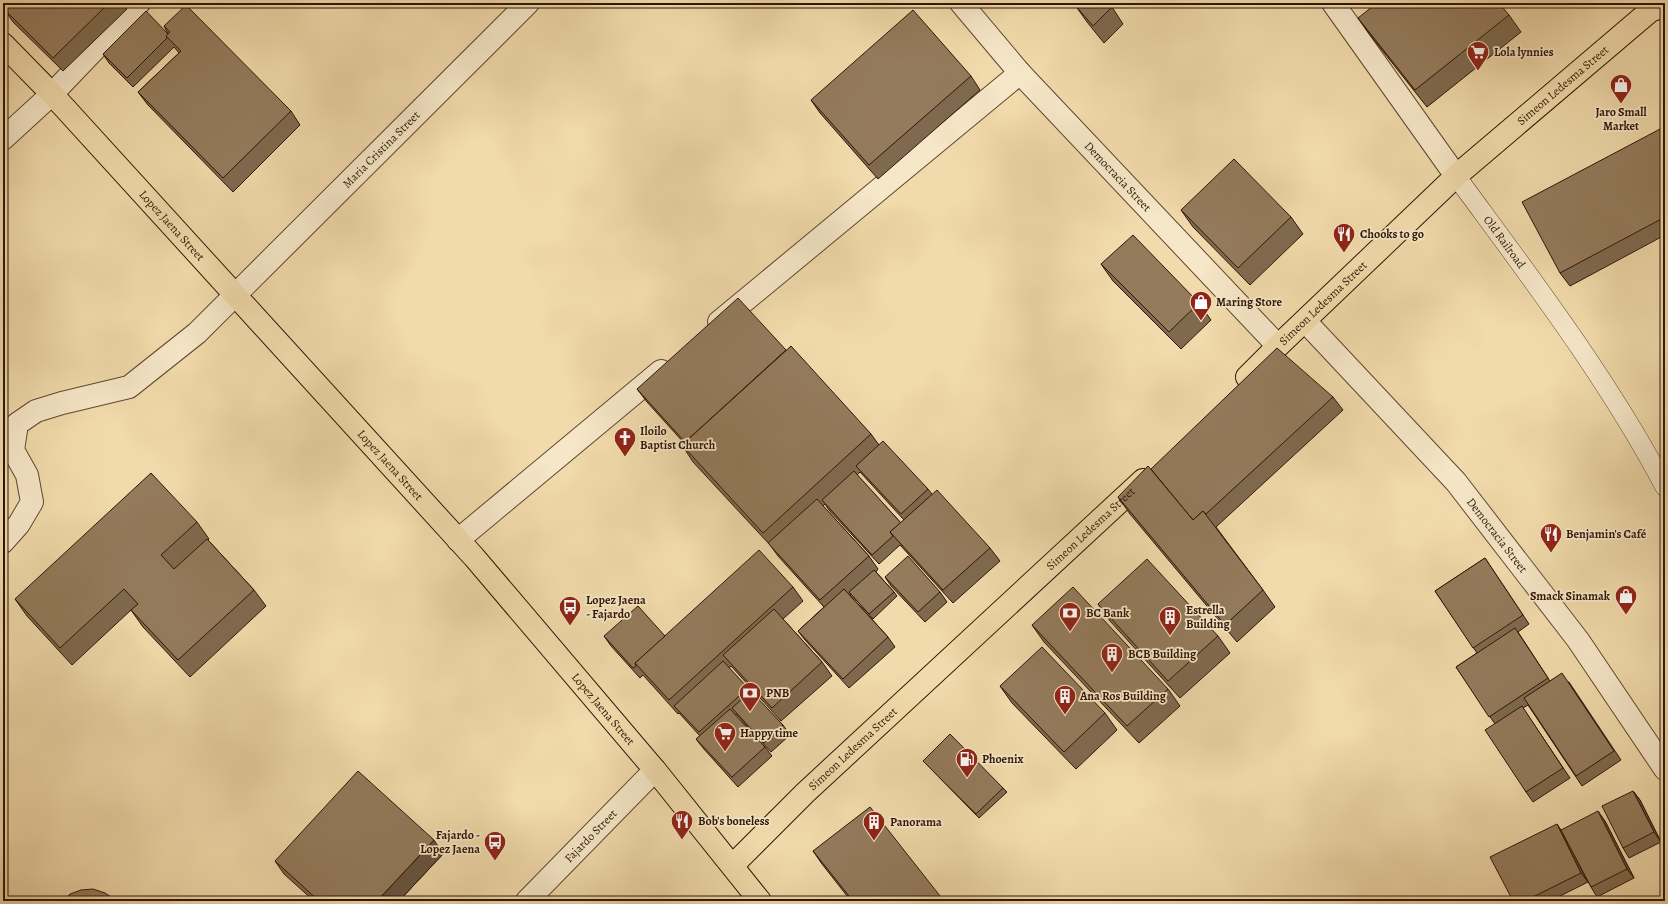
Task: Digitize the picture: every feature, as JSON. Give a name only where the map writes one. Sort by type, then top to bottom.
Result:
[{"type":"main road","name":"Simeon Ledesma Street","points":[[1234,391],[1278,346],[1456,176],[1650,11],[1665,5]]},
{"type":"main road","name":"Lopez Jaena Street","points":[[3,44],[52,94],[474,556],[655,770],[733,865],[760,901]]},
{"type":"main road","name":"Simeon Ledesma Street","points":[[733,865],[804,793],[1155,469]]},
{"type":"street","points":[[3,140],[52,94],[139,3]]},
{"type":"street","name":"Maria Cristina Street","points":[[3,542],[19,524],[32,502],[27,476],[13,450],[17,424],[36,411],[62,403],[129,387],[197,333],[528,3]]},
{"type":"street","name":"Democracia Street","points":[[961,3],[1020,73],[1278,346]]},
{"type":"street","name":"Old Railroad","points":[[1334,3],[1456,176]]},
{"type":"street","points":[[702,337],[1020,73]]},
{"type":"street","name":"Democracia Street","points":[[1305,321],[1456,482],[1578,640],[1665,769]]},
{"type":"street","points":[[458,540],[678,357]]},
{"type":"street","name":"Fajardo Street","points":[[527,901],[655,770]]},
{"type":"lane","name":"Old Railroad","points":[[1456,176],[1532,279],[1599,376],[1654,466],[1665,487]]},
{"type":"building","points":[[10,3],[109,3],[53,58],[4,9]]},
{"type":"building","points":[[1077,3],[1107,3],[1112,7],[1093,26],[1075,5]]},
{"type":"building","points":[[1377,3],[1499,3],[1509,15],[1415,90],[1358,18]]},
{"type":"building","points":[[186,5],[291,111],[223,178],[138,92],[181,51],[166,36],[170,32],[164,26]]},
{"type":"building","points":[[913,10],[971,76],[869,165],[811,100]]},
{"type":"building","points":[[146,11],[168,34],[166,36],[167,38],[127,78],[103,54]]},
{"type":"building","points":[[1662,128],[1665,133],[1665,217],[1560,273],[1522,202]]},
{"type":"building","points":[[1234,159],[1291,217],[1238,268],[1181,210]]},
{"type":"building","points":[[1133,235],[1199,303],[1169,332],[1101,264]]},
{"type":"building","points":[[738,298],[786,350],[685,442],[637,389]]},
{"type":"building","points":[[791,346],[871,434],[763,533],[682,445]]},
{"type":"building","points":[[1277,348],[1333,397],[1206,514],[1203,511],[1193,520],[1151,469]]},
{"type":"building","points":[[883,441],[928,489],[901,514],[856,466]]},
{"type":"building","points":[[1148,466],[1193,520],[1203,511],[1263,590],[1225,625],[1118,497]]},
{"type":"building","points":[[854,471],[901,523],[890,532],[893,536],[872,555],[822,500]]},
{"type":"building","points":[[151,473],[197,522],[161,555],[174,569],[207,539],[254,590],[178,660],[131,610],[138,604],[124,589],[60,648],[15,599]]},
{"type":"building","points":[[937,490],[990,548],[943,590],[890,532]]},
{"type":"building","points":[[817,499],[869,556],[820,600],[768,543]]},
{"type":"building","points":[[759,550],[793,587],[669,700],[635,663]]},
{"type":"building","points":[[908,556],[940,592],[918,612],[885,577]]},
{"type":"building","points":[[1485,558],[1523,615],[1473,648],[1435,591]]},
{"type":"building","name":"Estrella Building","points":[[1147,559],[1218,636],[1168,681],[1098,604]]},
{"type":"building","points":[[874,570],[894,592],[869,614],[849,592]]},
{"type":"building","name":"BCB Building","points":[[1073,587],[1168,689],[1127,726],[1032,625]]},
{"type":"building","points":[[844,589],[888,637],[843,679],[798,631]]},
{"type":"building","points":[[638,606],[665,636],[635,663],[636,666],[633,668],[604,636]]},
{"type":"building","points":[[774,609],[822,662],[772,708],[723,655]]},
{"type":"building","points":[[1515,628],[1548,678],[1489,717],[1456,667]]},
{"type":"building","name":"Ana Ros Building","points":[[1042,647],[1105,713],[1064,752],[1000,686]]},
{"type":"building","points":[[723,661],[748,688],[699,732],[674,706]]},
{"type":"building","points":[[1562,673],[1614,751],[1576,776],[1524,698]]},
{"type":"building","points":[[751,691],[783,725],[764,743],[732,708]]},
{"type":"building","points":[[1522,706],[1563,768],[1526,792],[1485,730]]},
{"type":"building","points":[[730,709],[765,747],[732,777],[696,739]]},
{"type":"building","name":"Phoenix","points":[[950,734],[1003,788],[976,814],[923,761]]},
{"type":"building","points":[[358,771],[434,840],[377,901],[319,901],[275,861]]},
{"type":"building","points":[[1633,791],[1654,832],[1623,848],[1602,806]]},
{"type":"building","name":"Panorama","points":[[870,807],[944,901],[853,901],[813,851]]},
{"type":"building","points":[[1598,811],[1627,869],[1591,887],[1561,830]]},
{"type":"building","points":[[1557,824],[1581,873],[1525,901],[1513,901],[1490,857]]},
{"type":"building","points":[[93,889],[105,893],[116,901],[63,901],[70,894],[81,890]]},
{"type":"place","name":"Lola lynnies","points":[[1478,72]]},
{"type":"place","name":"Jaro Small Market","points":[[1621,104]]},
{"type":"place","name":"Chooks to go","points":[[1344,254]]},
{"type":"place","name":"Maring Store","points":[[1201,322]]},
{"type":"place","name":"Iloilo Baptist Church","points":[[625,458]]},
{"type":"place","name":"Benjamin's Café","points":[[1551,554]]},
{"type":"place","name":"Smack Sinamak","points":[[1626,616]]},
{"type":"place","name":"Lopez Jaena - Fajardo","points":[[570,626]]},
{"type":"place","name":"BC Bank","points":[[1070,632]]},
{"type":"place","name":"Estrella Building","points":[[1170,636]]},
{"type":"place","name":"BCB Building","points":[[1112,674]]},
{"type":"place","name":"PNB","points":[[750,712]]},
{"type":"place","name":"Ana Ros Building","points":[[1065,716]]},
{"type":"place","name":"Happy time","points":[[725,752]]},
{"type":"place","name":"Phoenix","points":[[967,778]]},
{"type":"place","name":"Bob's boneless","points":[[682,840]]},
{"type":"place","name":"Panorama","points":[[874,842]]},
{"type":"place","name":"Fajardo - Lopez Jaena","points":[[495,862]]}]
